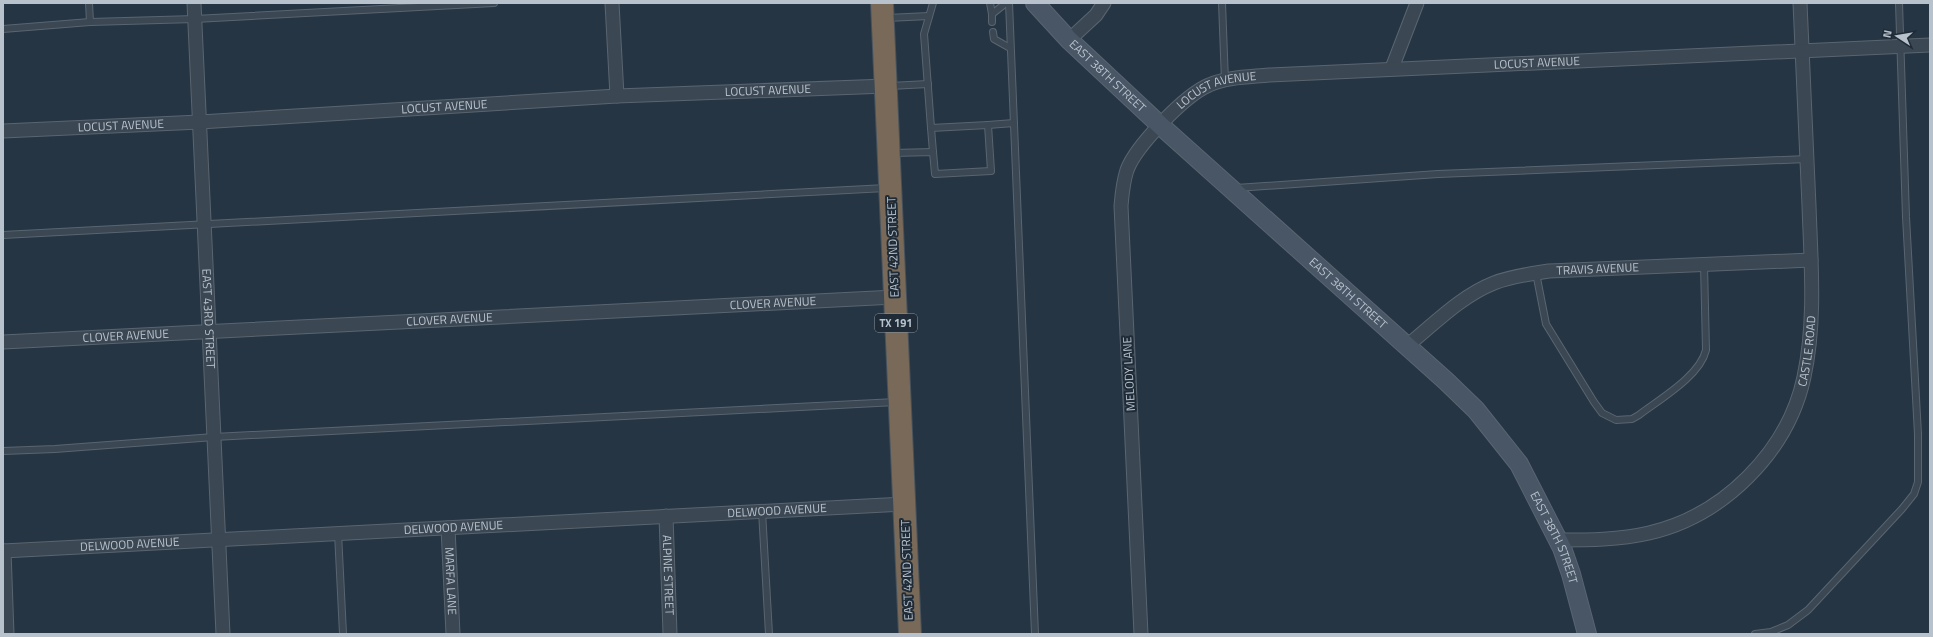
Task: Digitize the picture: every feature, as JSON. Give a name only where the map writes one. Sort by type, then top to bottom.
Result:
[{"type":"highway","name":"EAST 42ND STREET","points":[[883,8],[910,634]]},
{"type":"street","name":"EAST 43RD STREET","points":[[194,3],[223,634]]},
{"type":"street","points":[[612,3],[617,96]]},
{"type":"street","name":"EAST 38TH STREET","points":[[1035,3],[1069,40],[1160,126],[1407,346],[1476,410],[1519,464],[1558,540],[1571,574],[1588,634]]},
{"type":"street","points":[[1069,40],[1096,15],[1104,3]]},
{"type":"street","points":[[1392,68],[1417,3]]},
{"type":"street","name":"CASTLE ROAD","points":[[1558,540],[1629,537],[1676,525],[1700,513],[1723,499],[1741,485],[1755,470],[1774,445],[1787,423],[1804,379],[1809,348],[1811,320],[1811,260],[1800,3]]},
{"type":"street","name":"LOCUST AVENUE","points":[[1160,126],[1183,102],[1210,84],[1269,75],[1392,68],[1930,45]]},
{"type":"street","name":"LOCUST AVENUE","points":[[3,131],[200,122],[617,96],[887,86]]},
{"type":"street","name":"MELODY LANE","points":[[1141,634],[1121,206],[1122,187],[1128,169],[1160,126]]},
{"type":"street","name":"TRAVIS AVENUE","points":[[1407,346],[1468,296],[1494,284],[1521,275],[1536,273],[1811,260]]},
{"type":"street","name":"CLOVER AVENUE","points":[[3,342],[895,297]]},
{"type":"street","name":"DELWOOD AVENUE","points":[[4,551],[904,504]]},
{"type":"street","name":"ALPINE STREET","points":[[666,516],[670,634]]},
{"type":"street","name":"MARFA LANE","points":[[448,528],[453,634]]},
{"type":"street","points":[[4,551],[7,634]]},
{"type":"lane","points":[[89,3],[90,22]]},
{"type":"lane","points":[[3,29],[90,22],[195,19],[494,3]]},
{"type":"lane","points":[[933,3],[924,34],[935,174],[991,171],[988,125]]},
{"type":"lane","points":[[990,3],[992,22]]},
{"type":"lane","points":[[992,14],[1007,3]]},
{"type":"lane","points":[[1007,3],[1014,123],[1035,634]]},
{"type":"lane","points":[[1222,3],[1225,81]]},
{"type":"lane","points":[[1755,634],[1771,632],[1788,625],[1808,610],[1902,509],[1914,494],[1918,482],[1918,434],[1906,217],[1899,3]]},
{"type":"lane","points":[[883,8],[929,16]]},
{"type":"lane","points":[[993,32],[994,39],[1010,48]]},
{"type":"lane","points":[[887,86],[928,84]]},
{"type":"lane","points":[[931,128],[1014,123]]},
{"type":"lane","points":[[889,153],[933,152]]},
{"type":"lane","points":[[1231,189],[1438,174],[1807,159]]},
{"type":"lane","points":[[3,235],[891,188]]},
{"type":"lane","points":[[1536,273],[1546,324],[1558,346],[1602,413],[1616,420],[1624,421],[1632,420],[1639,415],[1690,375],[1702,362],[1706,350],[1704,265]]},
{"type":"lane","points":[[3,451],[55,449],[214,437],[900,402]]},
{"type":"lane","points":[[762,511],[769,634]]},
{"type":"lane","points":[[338,533],[343,634]]}]
